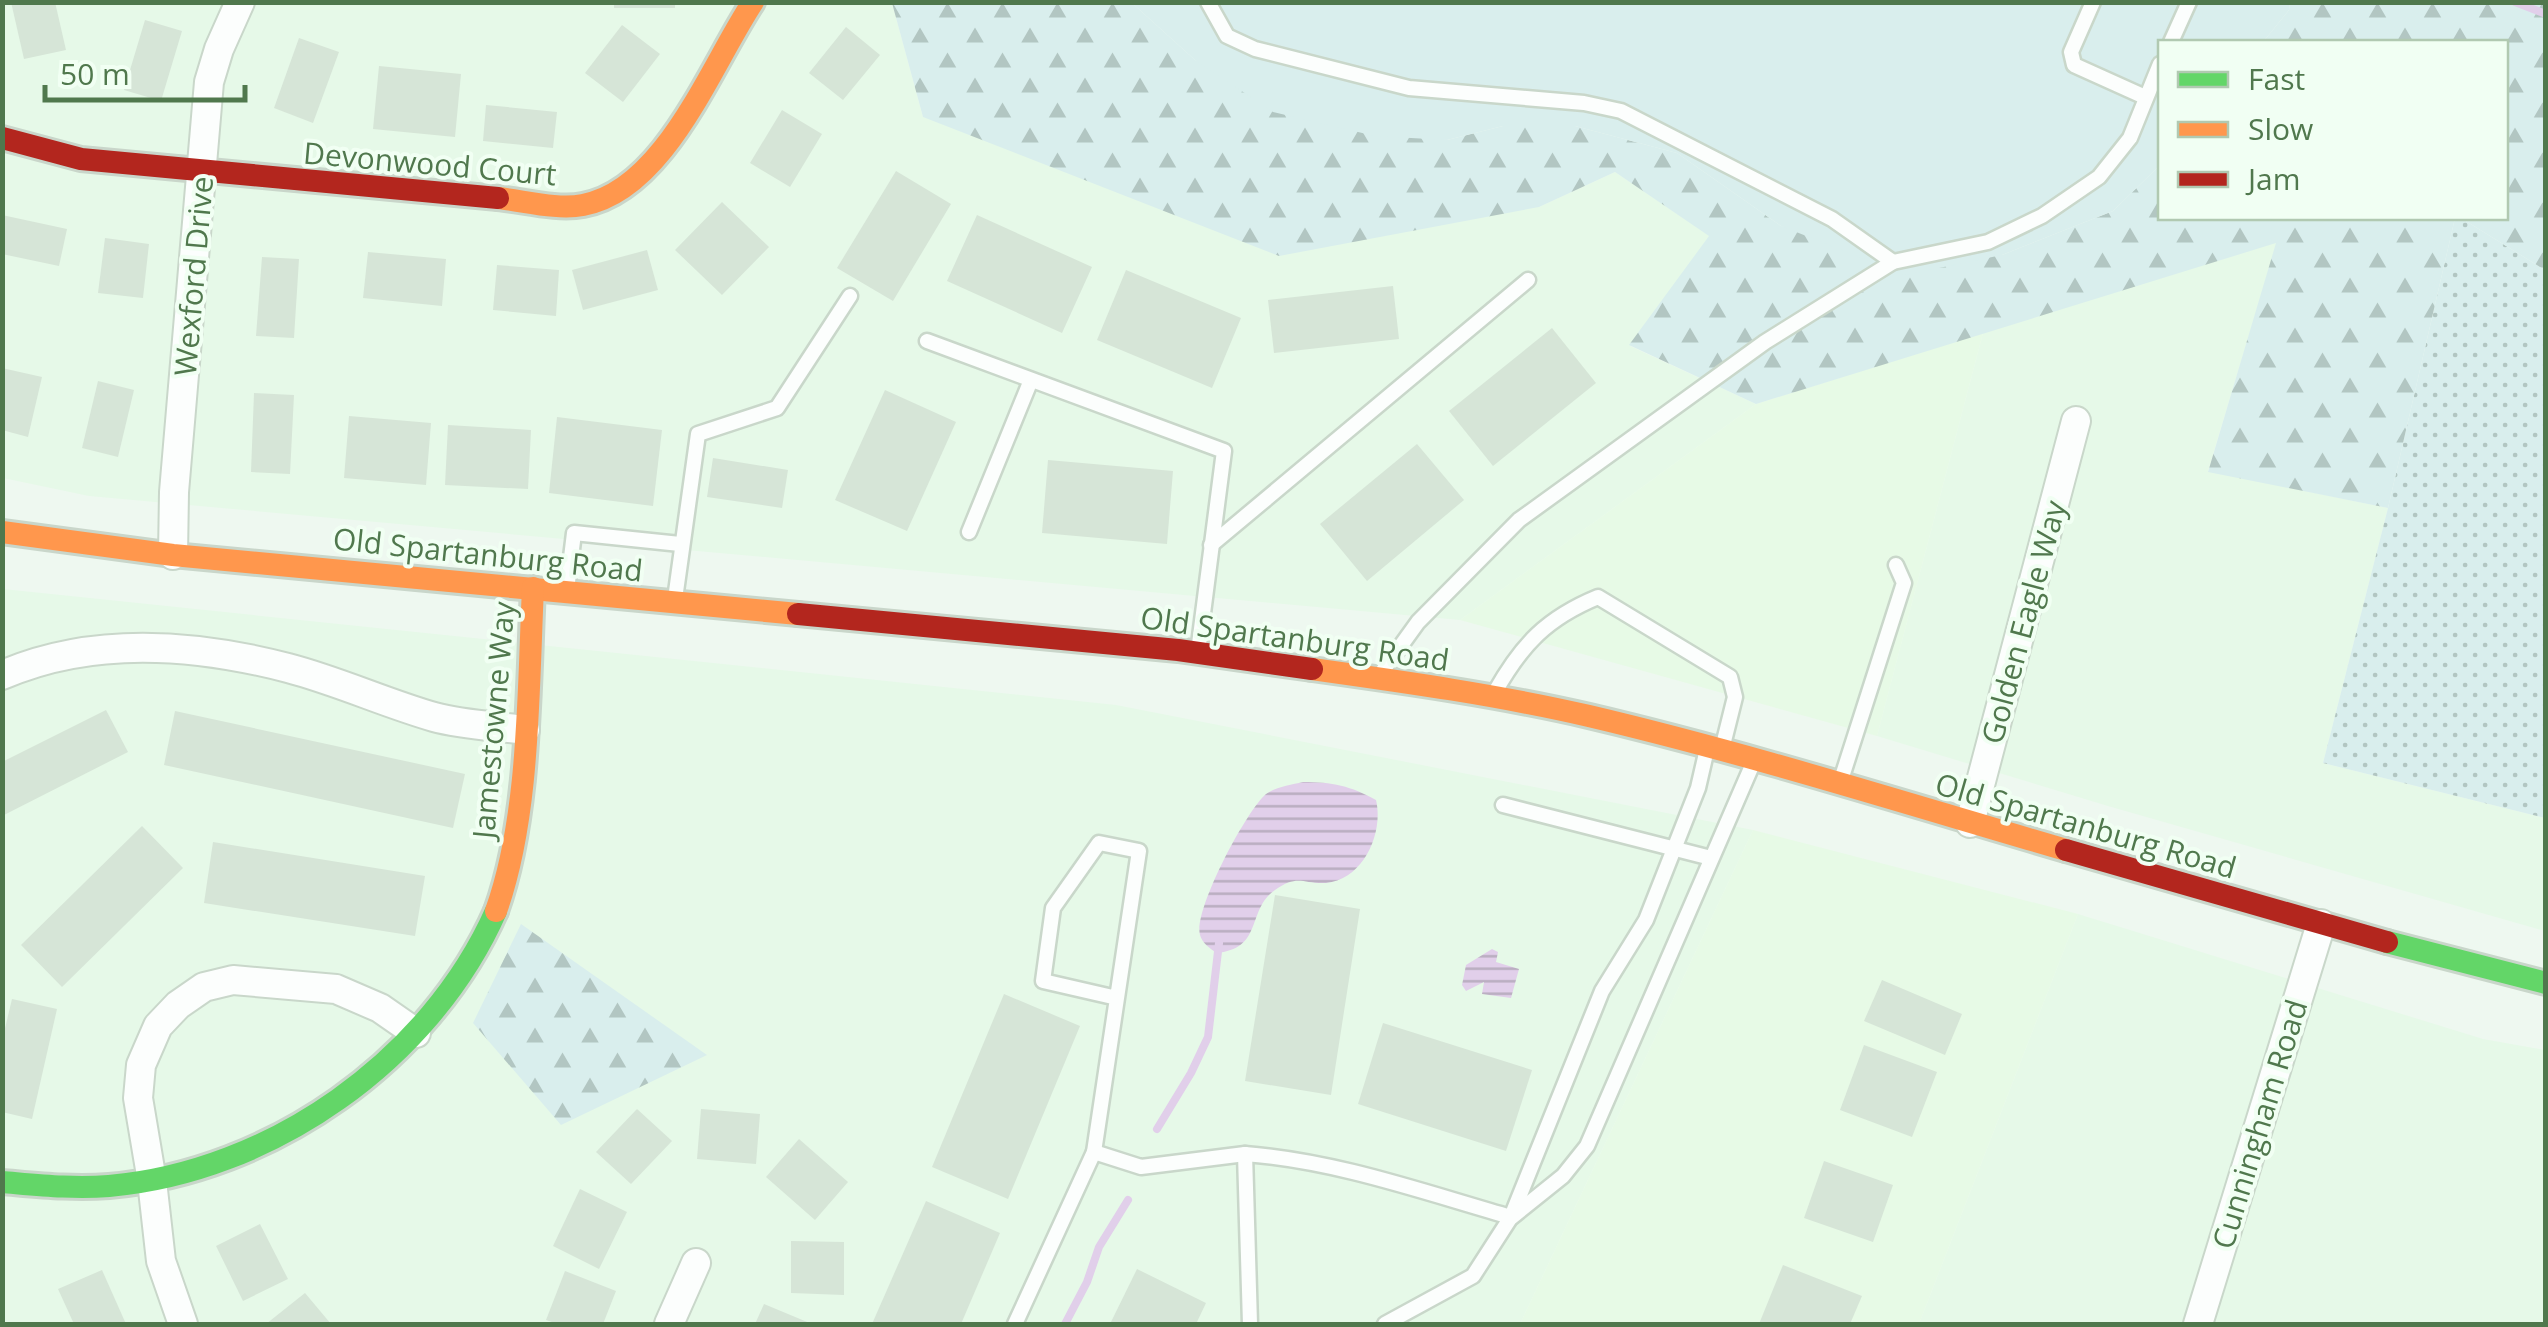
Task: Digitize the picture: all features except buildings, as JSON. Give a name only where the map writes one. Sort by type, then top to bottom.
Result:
[{"type":"main road","name":"Devonwood Court","points":[[2,138],[81,159],[567,206],[606,199],[622,191],[654,160],[725,42],[754,2]]},
{"type":"main road","name":"Old Spartanburg Road","points":[[2,532],[173,555],[1198,653],[1379,676],[1493,696],[1715,748],[2321,924],[2546,983]]},
{"type":"main road","name":"Jamestowne Way","points":[[2,1182],[80,1188],[152,1181],[212,1166],[279,1137],[361,1084],[416,1033],[462,976],[497,910],[523,795],[533,588]]},
{"type":"street","name":"Wexford Drive","points":[[173,555],[174,492],[209,82],[240,2]]},
{"type":"street","name":"Golden Eagle Way","points":[[1970,823],[2076,422]]},
{"type":"street","points":[[2,676],[30,663],[79,652],[124,648],[202,651],[289,668],[438,718],[525,730]]},
{"type":"street","name":"Cunningham Road","points":[[2198,1324],[2321,924]]},
{"type":"street","points":[[183,1324],[161,1261],[138,1098],[141,1065],[158,1026],[178,1005],[204,987],[234,980],[336,988],[380,1008],[416,1033]]},
{"type":"street","points":[[668,1324],[696,1264]]},
{"type":"lane","points":[[1208,2],[1228,36],[1255,49],[1409,88],[1621,111],[1832,219],[1893,262]]},
{"type":"lane","points":[[2094,2],[2071,52],[2074,65],[2145,97]]},
{"type":"lane","points":[[2171,40],[2189,2]]},
{"type":"lane","points":[[1379,676],[1418,622],[1518,520],[1765,342],[1893,262],[1988,242],[2042,216],[2099,176],[2130,138],[2158,68]]},
{"type":"lane","points":[[1211,545],[1528,280]]},
{"type":"lane","points":[[675,602],[698,434],[777,408],[850,296]]},
{"type":"lane","points":[[927,341],[1224,451],[1198,653]]},
{"type":"lane","points":[[969,532],[1031,380]]},
{"type":"lane","points":[[567,593],[574,533],[680,544]]},
{"type":"lane","points":[[1840,784],[1904,583],[1896,566]]},
{"type":"lane","points":[[1385,1324],[1473,1276],[1511,1218],[1602,992],[1646,920],[1735,697],[1730,678],[1598,597],[1555,617],[1512,662],[1493,696]]},
{"type":"lane","points":[[1511,1218],[1563,1176],[1587,1146],[1754,759]]},
{"type":"lane","points":[[1503,805],[1711,858]]},
{"type":"lane","points":[[1015,1324],[1094,1152],[1139,852],[1100,843],[1053,908],[1043,982],[1117,998]]},
{"type":"lane","points":[[1094,1152],[1141,1167],[1245,1154],[1296,1158],[1511,1218]]},
{"type":"lane","points":[[1245,1154],[1250,1324]]},
{"type":"shaded area","points":[[2,3],[892,3],[923,117],[1539,207],[1615,172],[1710,236],[1630,346],[1756,404],[1460,620],[89,496],[3,478]]},
{"type":"shaded area","points":[[2277,242],[2208,471],[2388,508],[2323,763],[2545,818],[2545,931],[1877,736],[1983,333]]},
{"type":"shaded area","points":[[1983,333],[1877,736],[1460,620],[1756,404]]},
{"type":"shaded area","points":[[3,589],[1116,705],[1753,830],[1520,1324],[3,1324]]},
{"type":"shaded area","points":[[1303,782],[1341,786],[1376,800],[1377,826],[1368,853],[1351,873],[1339,880],[1295,881],[1275,890],[1260,908],[1248,937],[1231,950],[1216,953],[1201,938],[1200,923],[1223,862],[1246,820],[1266,794]]},
{"type":"shaded area","points":[[1753,830],[2078,914],[1919,1324],[1520,1324]]},
{"type":"shaded area","points":[[2078,914],[2483,1039],[2545,1050],[2545,1324],[1919,1324]]},
{"type":"shaded area","points":[[1492,949],[1498,952],[1496,962],[1519,969],[1511,998],[1482,994],[1484,982],[1466,991],[1462,985],[1466,965]]},
{"type":"green space","points":[[892,3],[1132,3],[1195,60],[1447,140],[1503,126],[1575,126],[1677,153],[1781,226],[2002,255],[2113,211],[2158,167],[2158,220],[2455,220],[2388,508],[2208,472],[2276,243],[1756,404],[1629,345],[1709,236],[1615,172],[1539,207],[1279,256],[923,117]]},
{"type":"green space","points":[[1132,3],[2290,3],[2289,10],[2265,40],[2158,40],[2158,167],[2113,211],[2002,255],[1905,275],[1781,226],[1677,153],[1575,126],[1503,126],[1447,140],[1375,136],[1273,112],[1195,60]]},
{"type":"green space","points":[[2290,3],[2545,3],[2545,270],[2464,220],[2508,220],[2508,40],[2265,40],[2289,10]]},
{"type":"green space","points":[[2455,220],[2464,220],[2545,270],[2545,818],[2323,763],[2388,508]]},
{"type":"green space","points":[[521,924],[707,1055],[561,1125],[473,1023]]},
{"type":"waterway","points":[[2515,2],[2546,14]]},
{"type":"waterway","points":[[1157,1129],[1208,1037],[1219,943]]},
{"type":"waterway","points":[[1065,1324],[1087,1282],[1099,1247],[1128,1200]]},
{"type":"traffic: fast","points":[[2,1182],[96,1187],[169,1176],[229,1158],[285,1132],[338,1099],[387,1060],[430,1015],[467,965],[496,911]]},
{"type":"traffic: fast","points":[[2387,942],[2546,983]]},
{"type":"traffic: slow","points":[[498,198],[552,206],[583,205],[612,195],[638,176],[683,122],[753,2]]},
{"type":"traffic: slow","points":[[2,532],[173,555],[798,614]]},
{"type":"traffic: slow","points":[[496,911],[507,874],[521,794],[533,588]]},
{"type":"traffic: slow","points":[[1312,669],[1486,695],[1589,716],[1769,763],[2066,850]]},
{"type":"traffic: jam","points":[[2,138],[81,159],[498,198]]},
{"type":"traffic: jam","points":[[798,614],[1178,650],[1312,669]]},
{"type":"traffic: jam","points":[[2066,850],[2387,942]]}]
